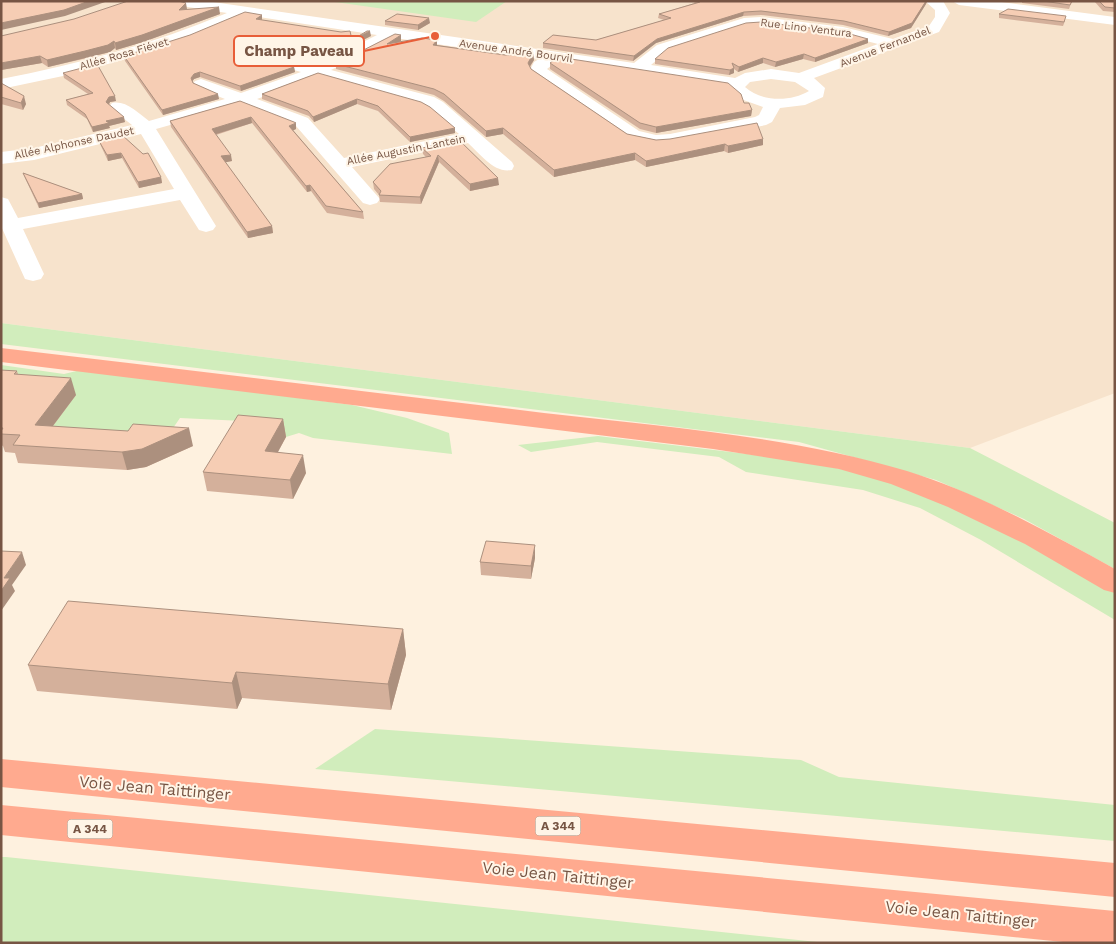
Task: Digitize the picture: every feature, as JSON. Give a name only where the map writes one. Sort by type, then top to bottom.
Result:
[{"type":"highway","points":[[1,355],[713,441],[842,461],[901,478],[958,501],[1035,537],[1115,583]]},
{"type":"highway","name":"Voie Jean Taittinger","points":[[1,773],[1115,880]]},
{"type":"highway","name":"Voie Jean Taittinger","points":[[1,820],[1115,929]]},
{"type":"highway","points":[[1,833],[180,839]]},
{"type":"street","name":"Avenue André Bourvil","points":[[175,1],[738,83]]},
{"type":"street","points":[[959,1],[1115,21]]},
{"type":"street","points":[[1079,17],[1084,1]]},
{"type":"street","name":"Avenue Fernandel","points":[[800,78],[934,29],[943,16],[944,11],[940,2]]},
{"type":"street","name":"Allée Rosa Fiévet","points":[[1,84],[68,70],[139,51],[195,32],[243,11]]},
{"type":"street","name":"Rue Lino Ventura","points":[[638,68],[653,53],[662,48],[744,22],[761,21],[843,31],[895,44]]},
{"type":"street","name":"Allée Alphonse Daudet","points":[[1,158],[70,146],[146,127],[242,99],[318,71],[393,33]]},
{"type":"street","points":[[555,56],[540,65],[538,70],[633,135],[645,138],[670,139],[760,121],[766,118],[774,103]]},
{"type":"street","points":[[269,58],[318,71]]},
{"type":"street","name":"Allée Augustin Lantein","points":[[318,71],[428,101],[437,106],[505,166]]},
{"type":"street","points":[[771,74],[800,78],[811,82],[817,88],[817,93],[812,98],[802,101],[774,103],[760,101],[740,93],[737,88],[738,83],[745,78],[771,74]]},
{"type":"street","points":[[201,84],[302,122],[370,198]]},
{"type":"street","name":"Allée Alphonse Daudet","points":[[118,107],[146,127]]},
{"type":"street","points":[[146,127],[206,226]]},
{"type":"street","name":"Allée Augustin Lantein","points":[[340,164],[472,137]]},
{"type":"street","points":[[11,226],[185,193]]},
{"type":"street","points":[[1,204],[33,274]]},
{"type":"shaded area","points":[[51,1],[1115,1],[1115,393],[970,448],[1,323],[1,14]]},
{"type":"green space","points":[[328,1],[507,1],[476,22]]},
{"type":"green space","points":[[1,323],[970,448],[1115,523],[1115,569],[1024,519],[936,480],[799,442],[1,344]]},
{"type":"green space","points":[[1,365],[64,374],[85,369],[352,405],[407,418],[449,433],[452,454],[313,438],[299,433],[286,437],[242,433],[243,421],[180,418],[162,444],[40,443],[75,395],[1,414]]},
{"type":"green space","points":[[598,436],[798,460],[869,475],[925,494],[1013,535],[1115,593],[1115,620],[981,540],[920,508],[863,490],[746,472],[719,457],[597,442],[531,452],[518,445]]},
{"type":"green space","points":[[375,729],[801,760],[839,777],[1115,805],[1115,841],[315,769]]},
{"type":"green space","points":[[1,857],[6,857],[827,943],[1,943]]},
{"type":"building","points":[[1,1],[89,1],[64,10],[1,23]]},
{"type":"building","points":[[128,1],[178,1],[186,3],[179,10],[219,7],[142,35],[115,43],[114,41],[108,45],[85,51],[47,60],[40,56],[1,63],[1,36],[74,19]]},
{"type":"building","points":[[699,1],[926,1],[912,23],[889,32],[844,21],[761,11],[744,12],[657,39],[634,56],[543,43],[553,35],[596,40],[671,18],[659,14]]},
{"type":"building","points":[[1043,1],[1072,1],[1070,5]]},
{"type":"building","points":[[1099,1],[1115,1],[1115,8],[1105,7]]},
{"type":"building","points":[[1008,9],[1066,16],[1064,22],[999,14]]},
{"type":"building","points":[[245,12],[262,15],[256,19],[341,32],[350,31],[352,40],[314,59],[269,46],[262,48],[259,54],[262,58],[294,67],[240,86],[200,72],[194,74],[191,78],[193,83],[218,94],[162,110],[124,56],[190,35]]},
{"type":"building","points":[[397,14],[429,18],[418,25],[385,21]]},
{"type":"building","points":[[761,22],[843,32],[868,39],[815,58],[804,54],[776,62],[763,58],[739,67],[732,63],[734,68],[730,70],[655,59],[668,48],[746,23]]},
{"type":"building","points":[[395,34],[401,35],[387,44],[422,38],[437,40],[433,45],[505,55],[533,54],[528,63],[531,69],[627,134],[656,140],[670,139],[757,123],[763,139],[728,146],[725,144],[646,161],[635,153],[554,170],[503,128],[486,131],[444,94],[434,89],[336,64]]},
{"type":"building","points":[[558,57],[728,83],[741,94],[744,103],[749,103],[752,110],[656,127],[640,123],[550,63]]},
{"type":"building","points":[[97,64],[115,96],[109,97],[106,102],[124,117],[106,121],[109,123],[92,127],[85,114],[66,100],[93,93],[63,73]]},
{"type":"building","points":[[318,73],[421,102],[455,128],[410,137],[378,106],[357,99],[313,117],[308,111],[262,94]]},
{"type":"building","points":[[1,83],[24,96],[21,103],[1,97]]},
{"type":"building","points":[[240,101],[296,123],[289,126],[363,212],[326,206],[310,185],[306,186],[251,117],[212,129],[231,155],[221,156],[272,226],[247,232],[170,121]]},
{"type":"building","points":[[122,135],[143,154],[148,153],[161,177],[138,182],[121,153],[107,155],[99,141]]},
{"type":"building","points":[[459,140],[498,178],[470,184],[438,155],[420,197],[379,195],[381,191],[373,182],[390,164],[431,156],[422,148]]},
{"type":"building","points":[[23,173],[82,194],[38,203]]},
{"type":"building","points":[[1,370],[17,371],[14,374],[71,378],[35,425],[128,431],[133,424],[189,428],[142,449],[122,452],[13,445],[20,435],[1,434],[3,428],[1,428]]},
{"type":"building","points":[[238,415],[283,419],[265,451],[303,455],[290,480],[203,472]]},
{"type":"building","points":[[486,541],[535,545],[531,566],[480,562]]},
{"type":"building","points":[[1,551],[22,552],[4,578],[10,578],[1,591]]},
{"type":"building","points":[[68,601],[403,629],[388,684],[236,672],[232,683],[28,665]]},
{"type":"place","name":"Champ Paveau","points":[[435,36]]}]
